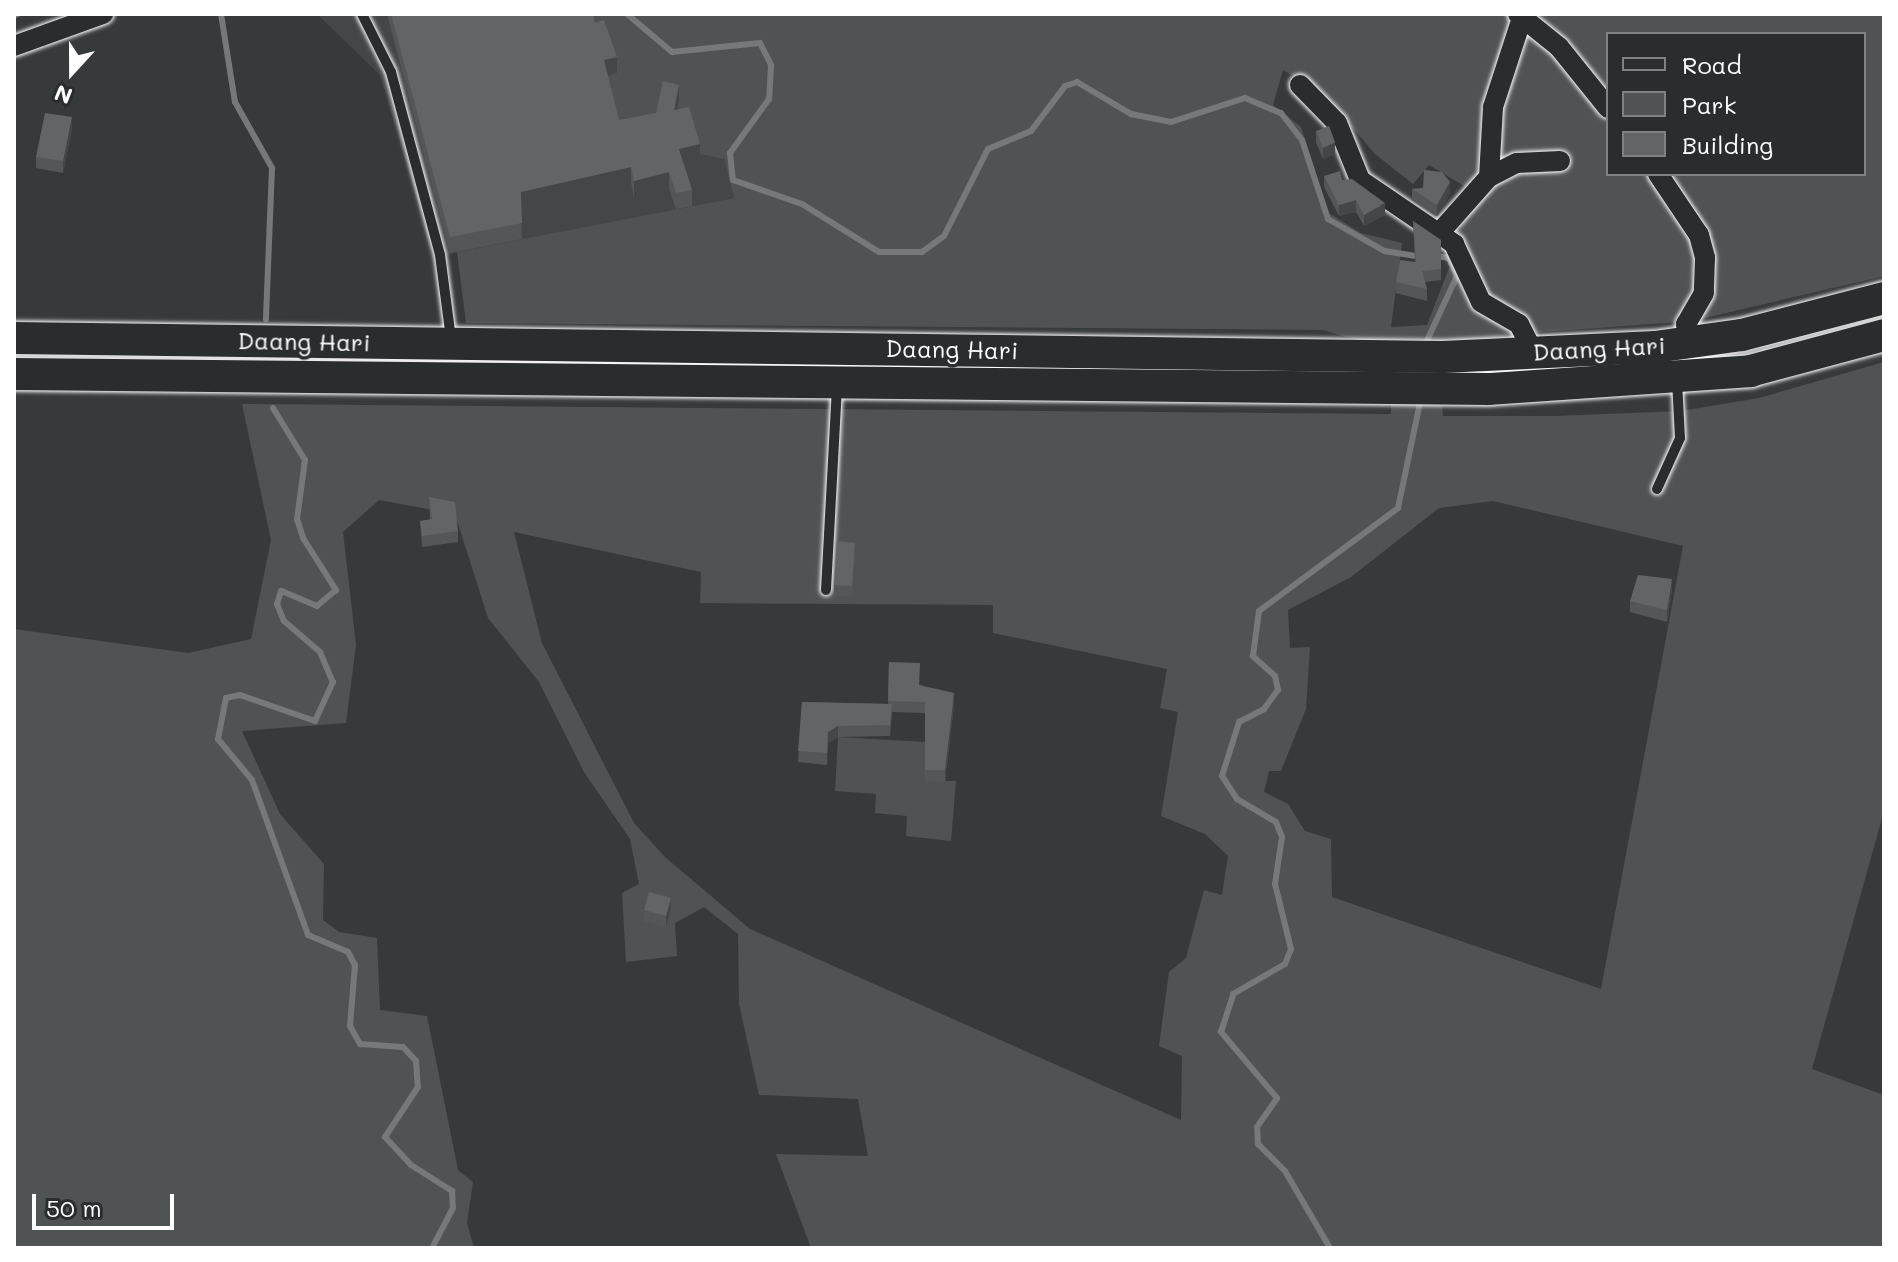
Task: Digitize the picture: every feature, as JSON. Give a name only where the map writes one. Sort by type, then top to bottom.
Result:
[{"type":"main road","name":"Daang Hari","points":[[1442,371],[1533,352],[1689,343],[1884,298]]},
{"type":"main road","name":"Daang Hari","points":[[14,374],[822,382],[1442,371],[1677,381],[1750,371],[1884,335]]},
{"type":"main road","name":"Daang Hari","points":[[14,338],[806,347],[1404,371]]},
{"type":"main road","points":[[806,347],[822,382]]},
{"type":"street","points":[[14,46],[103,14]]},
{"type":"street","points":[[1489,177],[1493,107],[1520,16],[1559,47],[1606,106]]},
{"type":"street","points":[[1300,85],[1337,123],[1360,180],[1441,231],[1465,257],[1481,302],[1519,324],[1533,352]]},
{"type":"street","points":[[1441,231],[1489,177],[1517,163],[1560,161]]},
{"type":"street","points":[[1659,176],[1699,235],[1705,258],[1704,293],[1686,324],[1689,343]]},
{"type":"lane","points":[[362,14],[391,72],[440,255],[452,343]]},
{"type":"lane","points":[[1657,489],[1680,438],[1677,381]]},
{"type":"lane","points":[[822,382],[826,590]]},
{"type":"shaded area","points":[[317,14],[589,14],[724,159],[734,198],[434,257],[380,75]]},
{"type":"green space","points":[[589,14],[1884,14],[1884,276],[1692,321],[1512,334],[1466,346],[1377,346],[1323,330],[466,323],[457,252],[734,198],[724,159],[619,137]],"holes":[[[1283,70],[1323,93],[1375,154],[1413,184],[1429,165],[1481,196],[1457,233],[1468,250],[1449,268],[1427,325],[1391,327],[1402,243],[1361,233],[1327,212],[1301,127],[1273,105]]]},
{"type":"green space","points":[[1884,362],[1884,811],[1812,1069],[1884,1095],[1884,1248],[811,1248],[776,1154],[868,1156],[858,1099],[759,1095],[739,1004],[738,934],[704,907],[675,923],[677,956],[626,962],[622,893],[639,884],[630,839],[584,772],[539,682],[488,618],[455,514],[379,500],[343,532],[356,645],[346,723],[242,731],[280,814],[324,864],[323,920],[339,932],[377,938],[380,1010],[427,1016],[458,1170],[473,1182],[467,1223],[474,1248],[14,1248],[14,629],[188,653],[251,639],[271,540],[242,404],[1391,414],[1391,399],[1442,399],[1443,416],[1555,416],[1681,411],[1759,398]],"holes":[[[1493,501],[1683,546],[1601,989],[1332,897],[1331,839],[1305,831],[1288,804],[1264,792],[1269,771],[1281,771],[1306,709],[1310,647],[1290,648],[1288,610],[1351,577],[1439,508]],[[514,532],[701,572],[700,603],[993,605],[993,633],[1167,669],[1160,708],[1178,712],[1161,816],[1205,834],[1228,856],[1222,895],[1204,890],[1186,958],[1169,972],[1159,1046],[1182,1056],[1181,1120],[750,929],[665,857],[634,823],[542,643]]]},
{"type":"green space","points":[[838,737],[926,742],[925,781],[956,781],[951,841],[906,836],[907,816],[875,813],[876,794],[835,791]]},
{"type":"building","points":[[391,14],[593,14],[595,23],[604,20],[617,57],[604,60],[619,120],[656,113],[663,81],[679,85],[674,110],[689,107],[700,144],[679,149],[692,190],[676,193],[669,172],[634,181],[631,167],[521,192],[522,223],[450,237]]},
{"type":"building","points":[[45,113],[72,117],[63,161],[36,157]]},
{"type":"building","points":[[1329,126],[1335,142],[1323,148],[1316,131]]},
{"type":"building","points":[[1424,170],[1442,172],[1450,182],[1437,205],[1412,189],[1423,188]]},
{"type":"building","points":[[1340,171],[1342,180],[1352,179],[1385,203],[1364,215],[1356,200],[1339,205],[1324,176]]},
{"type":"building","points":[[1413,221],[1441,240],[1441,269],[1422,271],[1427,289],[1396,282],[1400,260],[1416,262]]},
{"type":"building","points":[[429,497],[455,502],[458,531],[422,536],[420,521],[432,519]]},
{"type":"building","points":[[837,541],[855,543],[852,586],[834,585]]},
{"type":"building","points":[[1638,575],[1672,579],[1667,610],[1630,601]]},
{"type":"building","points":[[889,662],[920,663],[919,685],[954,693],[945,770],[925,770],[925,702],[888,701]]},
{"type":"building","points":[[802,702],[892,704],[890,725],[838,726],[828,732],[827,753],[798,751]]},
{"type":"building","points":[[649,892],[671,898],[666,916],[644,910]]},
{"type":"waterway","points":[[14,16],[18,14]]},
{"type":"waterway","points":[[221,14],[235,102],[272,168],[266,319]]},
{"type":"waterway","points":[[627,14],[672,52],[760,43],[771,65],[769,99],[730,153],[733,180],[802,204],[879,252],[922,252],[944,236],[988,149],[1031,131],[1065,86],[1077,82],[1131,114],[1171,122],[1245,98],[1281,113],[1302,140],[1328,219],[1384,251],[1421,257]]},
{"type":"waterway","points":[[1424,347],[1457,276],[1449,258],[1436,256]]},
{"type":"waterway","points":[[1330,1248],[1285,1171],[1258,1144],[1257,1127],[1277,1098],[1221,1032],[1233,994],[1285,964],[1291,949],[1275,884],[1282,837],[1276,822],[1237,799],[1222,776],[1239,722],[1264,709],[1278,690],[1275,676],[1253,656],[1259,611],[1398,508],[1421,398]]},
{"type":"waterway","points":[[273,408],[305,460],[297,519],[303,538],[336,590],[317,606],[281,591],[277,604],[284,621],[320,652],[333,682],[315,721],[240,695],[226,698],[218,739],[252,780],[308,935],[348,952],[355,965],[350,1026],[360,1044],[403,1047],[416,1061],[418,1087],[385,1137],[411,1165],[452,1191],[453,1208],[432,1248]]}]
